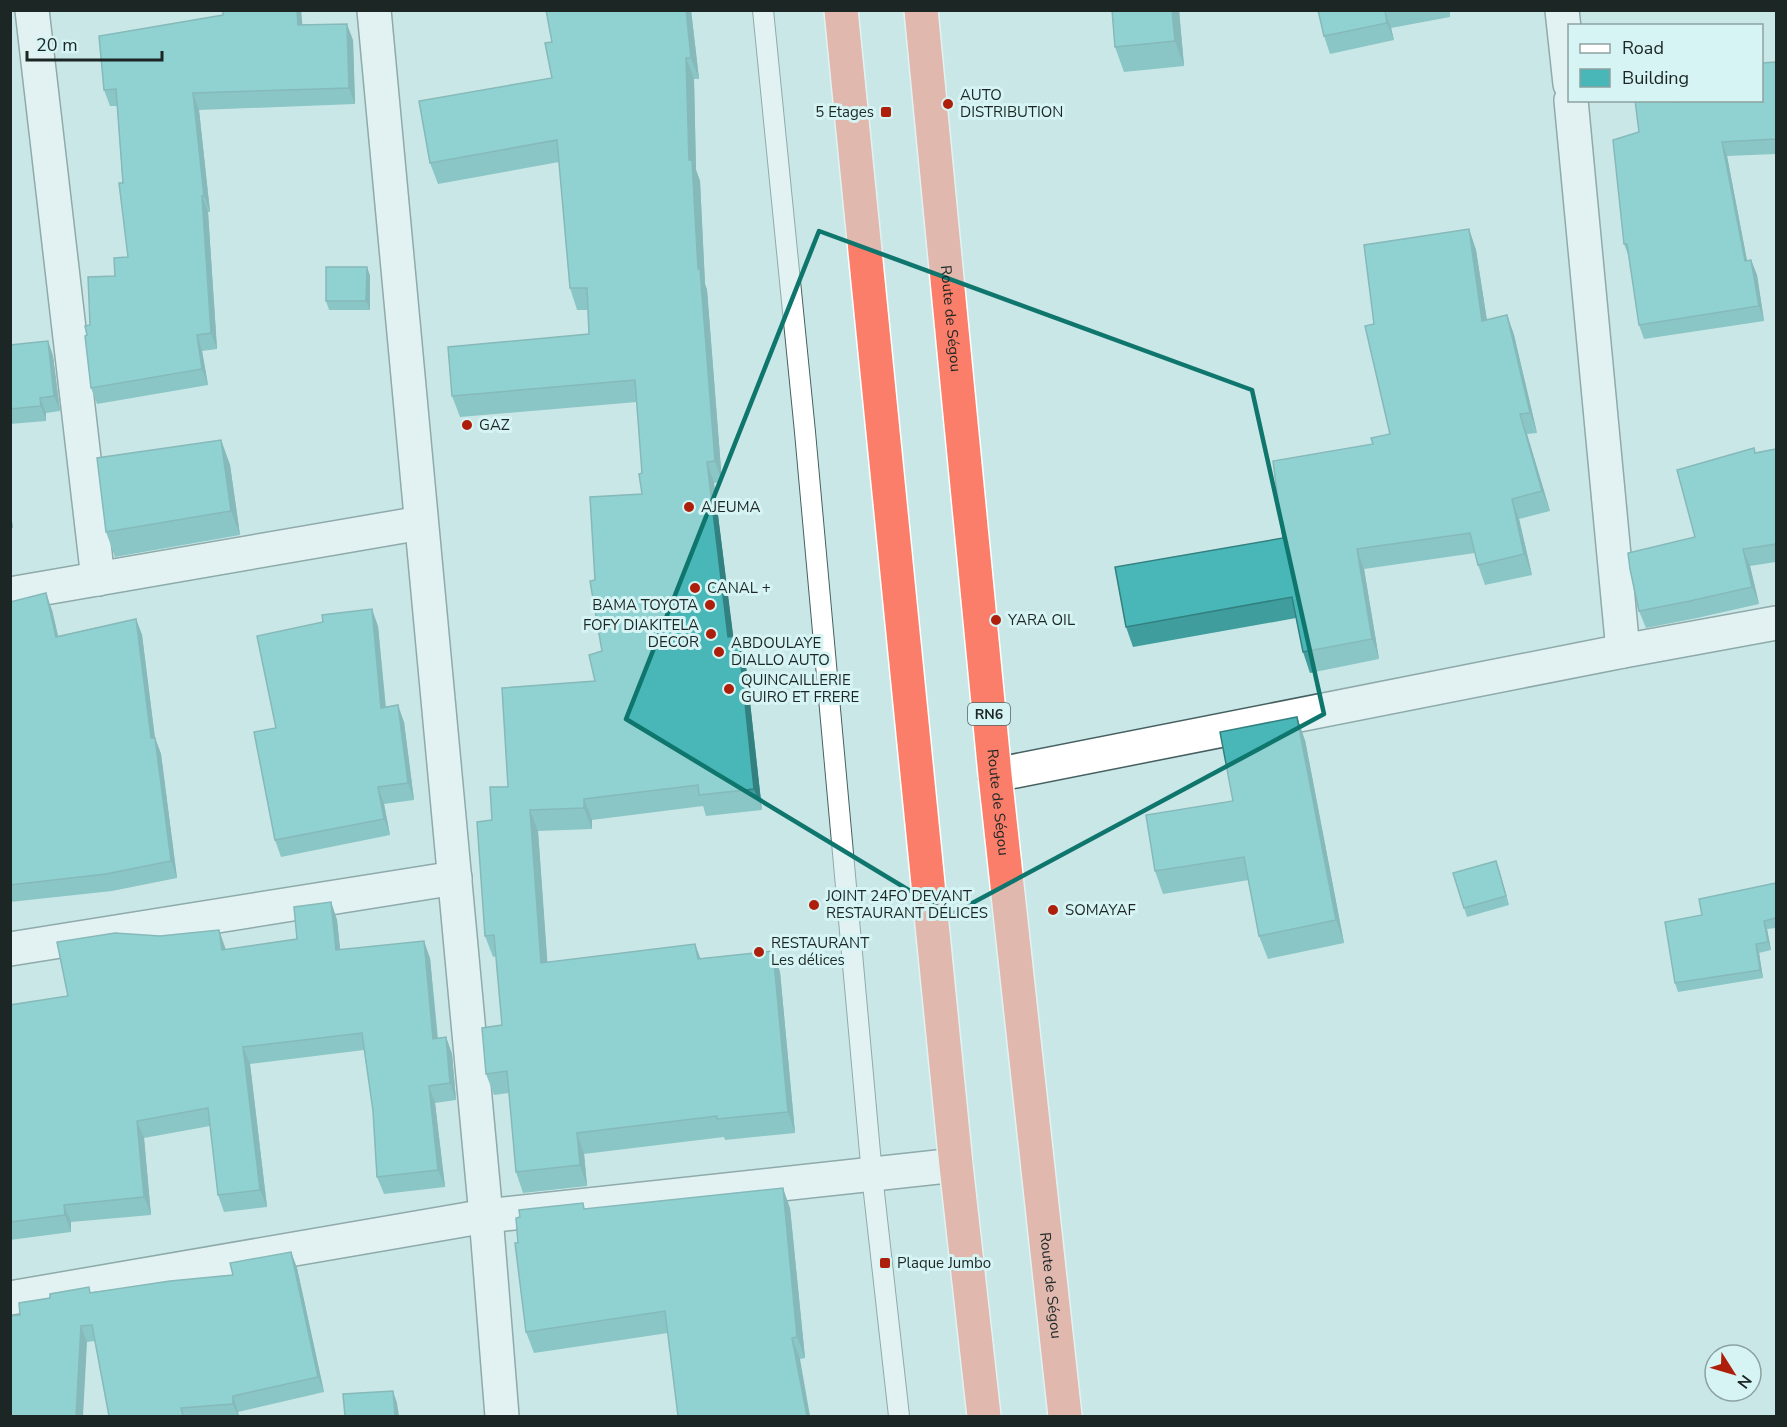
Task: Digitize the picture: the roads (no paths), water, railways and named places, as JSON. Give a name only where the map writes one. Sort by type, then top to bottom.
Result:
[{"type":"highway","points":[[841,10],[956,1166],[984,1416]]},
{"type":"highway","name":"Route de Ségou","points":[[921,10],[995,776],[1065,1416]]},
{"type":"street","points":[[32,10],[98,579]]},
{"type":"street","points":[[374,10],[486,1215],[502,1416]]},
{"type":"street","points":[[1563,10],[1568,72]]},
{"type":"street","points":[[1571,102],[1623,651]]},
{"type":"street","points":[[10,594],[421,523]]},
{"type":"street","points":[[995,776],[1623,651],[1776,623]]},
{"type":"street","points":[[10,949],[455,878]]},
{"type":"street","points":[[10,1298],[486,1215],[956,1166]]},
{"type":"lane","points":[[763,10],[806,443],[872,1175],[899,1416]]},
{"type":"place","name":"AUTO DISTRIBUTION","points":[[948,104]]},
{"type":"place","name":"5 Etages","points":[[886,112]]},
{"type":"place","name":"GAZ","points":[[467,425]]},
{"type":"place","name":"AJEUMA","points":[[689,507]]},
{"type":"place","name":"CANAL +","points":[[695,588]]},
{"type":"place","name":"BAMA TOYOTA","points":[[710,605]]},
{"type":"place","name":"YARA OIL","points":[[996,620]]},
{"type":"place","name":"FOFY DIAKITELA DECOR","points":[[711,634]]},
{"type":"place","name":"ABDOULAYE DIALLO AUTO","points":[[719,652]]},
{"type":"place","name":"QUINCAILLERIE GUIRO ET FRERE","points":[[729,689]]},
{"type":"place","name":"JOINT 24FO DEVANT RESTAURANT DÉLICES","points":[[814,905]]},
{"type":"place","name":"SOMAYAF","points":[[1053,910]]},
{"type":"place","name":"RESTAURANT Les délices","points":[[759,952]]},
{"type":"place","name":"Plaque Jumbo","points":[[885,1263]]}]
